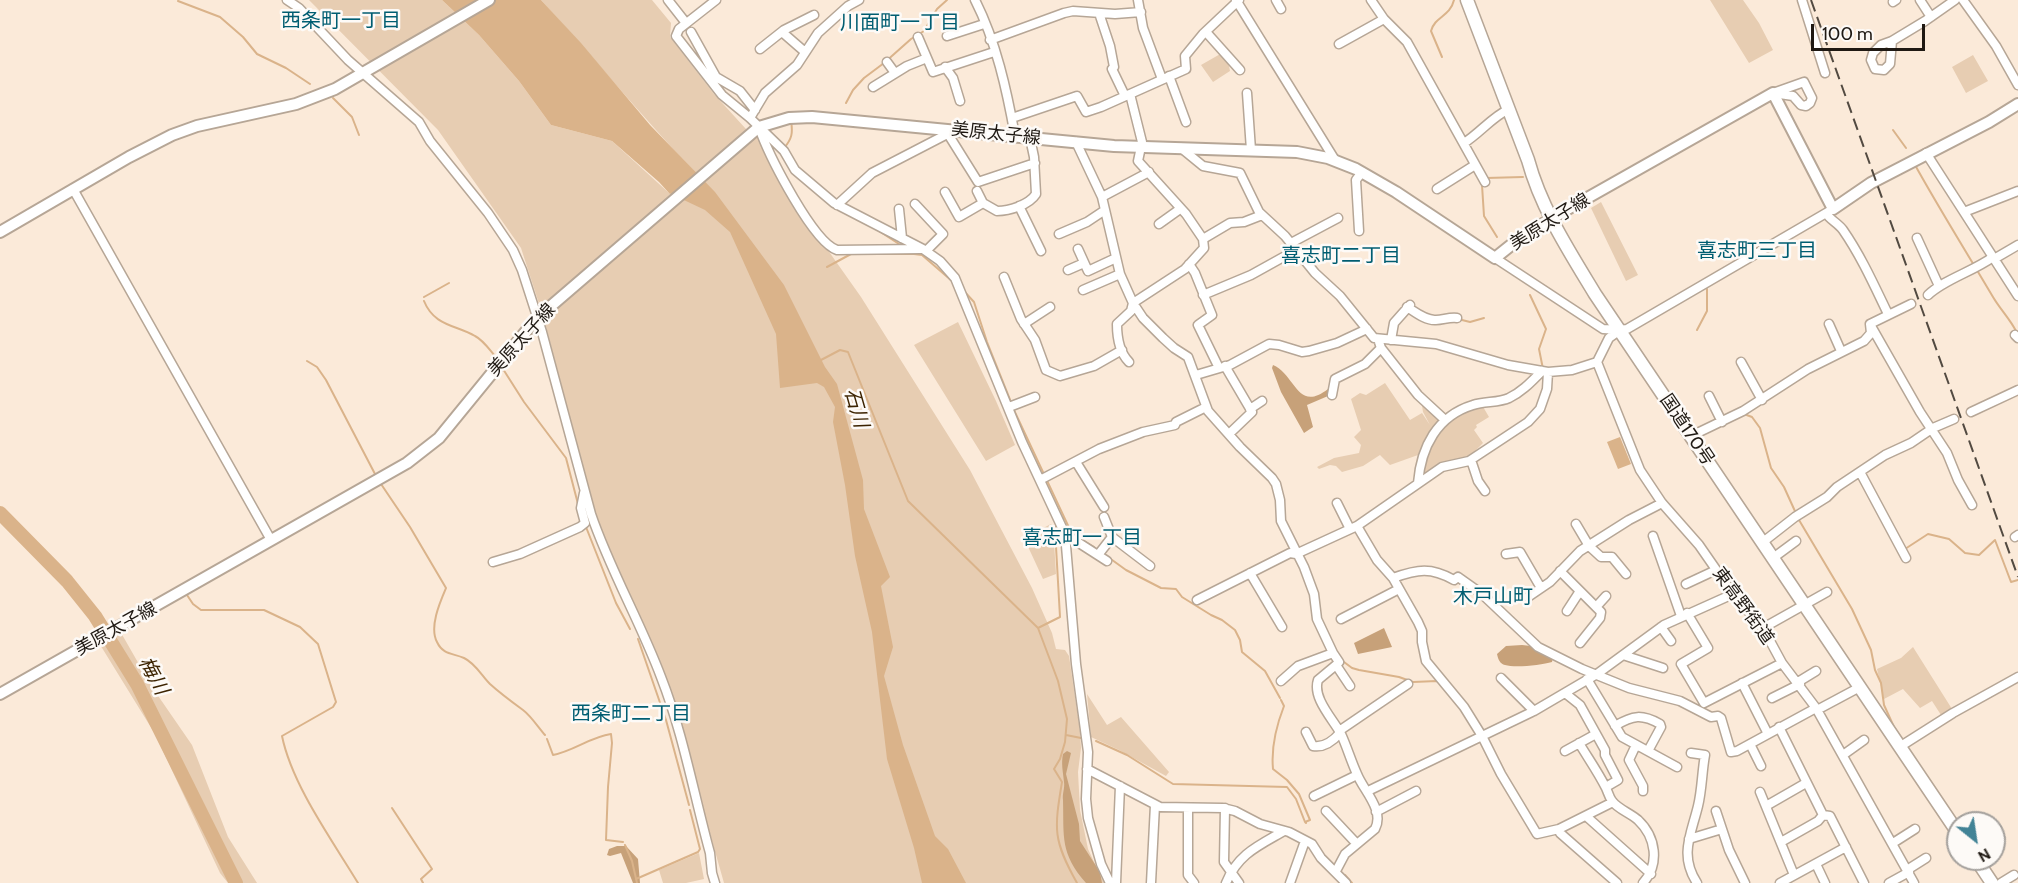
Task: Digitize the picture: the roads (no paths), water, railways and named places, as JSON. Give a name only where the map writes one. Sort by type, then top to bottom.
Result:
[{"type":"highway","name":"国道170号","points":[[1467,0],[1528,160],[1533,180],[1594,294],[1946,815]]},
{"type":"main road","points":[[0,232],[172,135],[197,126],[296,104],[335,89],[489,0]]},
{"type":"main road","name":"美原太子線","points":[[0,694],[407,463],[430,447],[540,315],[757,129],[780,120],[803,117],[1141,147],[1297,152],[1335,160],[1356,169],[1495,258],[1520,238],[1552,218],[1773,93],[1829,211]]},
{"type":"main road","points":[[1829,211],[1871,183],[1989,122],[2018,104]]},
{"type":"street","points":[[287,0],[298,8],[348,60],[366,71],[419,122],[430,141],[488,213],[519,260],[540,315],[584,489],[599,538],[642,630],[666,689],[710,853],[715,883]]},
{"type":"street","points":[[668,0],[686,23]]},
{"type":"street","points":[[716,0],[686,23],[676,36],[722,94],[752,114]]},
{"type":"street","points":[[752,114],[765,93],[797,64],[818,33],[847,2],[859,0]]},
{"type":"street","points":[[975,0],[1009,100],[1015,136]]},
{"type":"street","points":[[1138,0],[1143,28],[1186,122]]},
{"type":"street","points":[[1012,118],[1075,96],[1086,112],[1186,69],[1185,56],[1237,0],[1335,160]]},
{"type":"street","points":[[1276,0],[1281,9]]},
{"type":"street","points":[[1371,0],[1384,19],[1407,42],[1485,182]]},
{"type":"street","points":[[1802,0],[1825,73]]},
{"type":"street","points":[[1920,0],[1931,17]]},
{"type":"street","points":[[1892,41],[1955,0]]},
{"type":"street","points":[[1963,0],[1996,46],[2018,85]]},
{"type":"street","points":[[990,40],[1064,13],[1141,12]]},
{"type":"street","points":[[1098,13],[1110,46],[1113,69],[1127,95],[1142,142],[1138,161],[1186,214],[1203,239],[1204,248],[1185,269],[1133,303],[1131,311],[1117,324],[1117,335],[1126,361],[1129,362]]},
{"type":"street","points":[[760,49],[782,32],[814,15]]},
{"type":"street","points":[[1339,44],[1384,19]]},
{"type":"street","points":[[947,36],[984,24]]},
{"type":"street","points":[[691,32],[717,77],[740,91],[757,129],[808,220],[830,248],[837,250],[924,250],[943,234],[915,204]]},
{"type":"street","points":[[782,32],[805,52]]},
{"type":"street","points":[[1206,32],[1240,70]]},
{"type":"street","points":[[918,37],[933,72],[994,52]]},
{"type":"street","points":[[873,87],[895,72],[927,58]]},
{"type":"street","points":[[887,63],[895,72]]},
{"type":"street","points":[[945,67],[953,78],[960,101]]},
{"type":"street","points":[[1247,93],[1251,150]]},
{"type":"street","points":[[1464,143],[1481,132],[1494,118],[1509,109]]},
{"type":"street","points":[[757,129],[784,151],[795,170],[837,205],[924,250],[940,261],[956,278],[1012,406],[1040,480],[1065,534],[1076,664],[1088,752],[1086,799],[1091,834],[1110,883]]},
{"type":"street","points":[[837,205],[872,173],[952,132],[978,183],[1035,163]]},
{"type":"street","points":[[977,191],[983,203],[997,211],[1019,206],[1033,199],[1036,194],[1035,163],[1030,138]]},
{"type":"street","points":[[1076,142],[1102,197],[1120,273],[1133,303],[1156,331],[1174,348],[1188,357],[1206,407],[1276,484],[1280,500],[1281,521],[1304,567],[1314,594],[1317,619],[1339,662],[1318,680],[1317,692],[1340,732],[1357,775],[1368,791],[1378,823],[1375,829],[1345,854],[1336,871]]},
{"type":"street","points":[[1181,148],[1203,166],[1240,173],[1262,215],[1315,273],[1340,296],[1374,338],[1436,344],[1508,365],[1545,372],[1572,370],[1597,362],[1609,338],[1620,330]]},
{"type":"street","points":[[1926,153],[2018,296]]},
{"type":"street","points":[[1437,189],[1475,165]]},
{"type":"street","points":[[1102,197],[1149,172]]},
{"type":"street","points":[[1359,231],[1356,180],[1362,172]]},
{"type":"street","points":[[73,189],[271,540]]},
{"type":"street","points":[[1964,212],[2018,191]]},
{"type":"street","points":[[945,192],[960,217],[983,203]]},
{"type":"street","points":[[1019,206],[1041,251]]},
{"type":"street","points":[[899,209],[902,238]]},
{"type":"street","points":[[1159,224],[1180,209]]},
{"type":"street","points":[[1059,234],[1088,222],[1105,210]]},
{"type":"street","points":[[1829,211],[1829,218],[1841,228],[1867,270],[1888,314]]},
{"type":"street","points":[[1495,258],[1603,329],[1620,330],[1627,329],[1829,211]]},
{"type":"street","points":[[1203,239],[1230,223],[1244,222],[1262,215]]},
{"type":"street","points":[[1203,295],[1251,275],[1338,218]]},
{"type":"street","points":[[1917,238],[1939,286]]},
{"type":"street","points":[[1928,296],[1939,286],[1974,270],[2018,245]]},
{"type":"street","points":[[1077,249],[1088,271],[1116,258]]},
{"type":"street","points":[[1068,270],[1084,263]]},
{"type":"street","points":[[1189,264],[1212,315],[1198,325],[1252,412],[1229,434]]},
{"type":"street","points":[[1083,290],[1091,282],[1120,273]]},
{"type":"street","points":[[1004,278],[1024,324],[1035,340],[1046,370],[1060,376],[1094,366],[1122,350]]},
{"type":"street","points":[[1691,436],[1762,400],[1840,351],[1864,341],[1871,333],[1870,324],[1911,304]]},
{"type":"street","points":[[1391,340],[1394,323],[1408,306],[1428,319],[1457,318]]},
{"type":"street","points":[[1024,324],[1050,307]]},
{"type":"street","points":[[1828,324],[1840,351]]},
{"type":"street","points":[[1871,326],[1931,430],[1947,453],[1972,505]]},
{"type":"street","points":[[1196,375],[1222,367],[1269,344],[1302,352],[1309,351],[1337,343],[1367,329]]},
{"type":"street","points":[[1378,339],[1381,348],[1418,395],[1444,419]]},
{"type":"street","points":[[1332,395],[1335,379],[1365,364],[1381,348]]},
{"type":"street","name":"東高野街道","points":[[1597,362],[1640,470],[1662,503],[1700,545],[1733,594],[1763,628],[1782,663],[1817,709],[1914,883]]},
{"type":"street","points":[[1741,362],[1762,400]]},
{"type":"street","points":[[1418,483],[1421,457],[1444,419],[1474,405],[1508,399],[1545,372]]},
{"type":"street","points":[[1197,600],[1290,553],[1296,554],[1353,527],[1442,467],[1471,460],[1528,422],[1540,409],[1547,389],[1545,372]]},
{"type":"street","points":[[1971,412],[2018,390]]},
{"type":"street","points":[[1709,396],[1722,422]]},
{"type":"street","points":[[1012,406],[1035,397]]},
{"type":"street","points":[[1250,409],[1262,402]]},
{"type":"street","points":[[1040,480],[1098,449],[1143,432],[1175,425],[1176,422],[1206,407]]},
{"type":"street","points":[[1763,542],[1895,449],[1911,443],[1954,419]]},
{"type":"street","points":[[1471,460],[1478,481],[1485,491]]},
{"type":"street","points":[[1076,462],[1104,507]]},
{"type":"street","points":[[1860,472],[1906,558]]},
{"type":"street","points":[[493,562],[520,554],[580,528],[585,523],[581,508],[584,489]]},
{"type":"street","points":[[1337,503],[1377,560],[1393,578],[1422,631],[1426,661],[1464,707],[1536,834],[1559,829],[1613,802]]},
{"type":"street","points":[[1528,597],[1588,546],[1629,520],[1662,503]]},
{"type":"street","points":[[1104,518],[1112,537],[1150,566]]},
{"type":"street","points":[[1576,524],[1588,546],[1601,557],[1612,557],[1626,574]]},
{"type":"street","points":[[1065,534],[1107,561]]},
{"type":"street","points":[[1653,536],[1684,615],[1708,648],[1681,664],[1704,703],[1782,663]]},
{"type":"street","points":[[1098,555],[1112,537]]},
{"type":"street","points":[[1773,558],[1796,541]]},
{"type":"street","points":[[1506,554],[1522,548],[1541,588]]},
{"type":"street","points":[[1393,578],[1409,572],[1434,570],[1454,580],[1458,578],[1482,594],[1539,647],[1582,669],[1629,688],[1680,700],[1711,717],[1718,716],[1721,718],[1731,752],[1860,687]]},
{"type":"street","points":[[1686,584],[1716,570]]},
{"type":"street","points":[[1560,571],[1601,612],[1600,618],[1580,643]]},
{"type":"street","points":[[1250,573],[1282,627]]},
{"type":"street","points":[[1341,619],[1399,589]]},
{"type":"street","points":[[1567,611],[1580,591]]},
{"type":"street","points":[[1763,628],[1827,592]]},
{"type":"street","points":[[1368,791],[1534,711],[1597,674],[1661,627],[1733,594]]},
{"type":"street","points":[[1596,607],[1606,596]]},
{"type":"street","points":[[1661,627],[1671,641]]},
{"type":"street","points":[[1281,681],[1296,663],[1333,652]]},
{"type":"street","points":[[1623,655],[1663,668]]},
{"type":"street","points":[[1336,664],[1350,686]]},
{"type":"street","points":[[1772,698],[1816,672]]},
{"type":"street","points":[[1901,746],[1953,713],[2018,677]]},
{"type":"street","points":[[1501,678],[1534,711]]},
{"type":"street","points":[[1587,679],[1622,737],[1677,766]]},
{"type":"street","points":[[1742,683],[1768,734]]},
{"type":"street","points":[[1306,732],[1313,746],[1320,747],[1408,684]]},
{"type":"street","points":[[1565,693],[1580,705],[1605,750],[1605,755],[1618,780],[1606,787]]},
{"type":"street","points":[[1615,726],[1628,718],[1637,717],[1649,718],[1660,724],[1661,727],[1648,751]]},
{"type":"street","points":[[1779,727],[1823,815]]},
{"type":"street","points":[[1565,752],[1596,734]]},
{"type":"street","points":[[1843,755],[1864,740]]},
{"type":"street","points":[[1579,743],[1613,802],[1637,819],[1652,842],[1654,857],[1651,874],[1643,883]]},
{"type":"street","points":[[1750,744],[1761,766]]},
{"type":"street","points":[[1636,745],[1629,760],[1643,786],[1643,791]]},
{"type":"street","points":[[1691,753],[1705,754],[1698,805],[1686,854],[1688,866],[1697,883]]},
{"type":"street","points":[[1087,769],[1160,807],[1225,808],[1260,824],[1284,831],[1312,844],[1321,858],[1346,883]]},
{"type":"street","points":[[1314,796],[1357,775]]},
{"type":"street","points":[[1766,806],[1806,783]]},
{"type":"street","points":[[1116,883],[1120,786]]},
{"type":"street","points":[[1376,812],[1405,802],[1416,791]]},
{"type":"street","points":[[1760,792],[1794,875]]},
{"type":"street","points":[[1151,883],[1155,805]]},
{"type":"street","points":[[1225,808],[1224,862],[1239,883]]},
{"type":"street","points":[[1188,809],[1188,875],[1194,883]]},
{"type":"street","points":[[1326,811],[1356,843]]},
{"type":"street","points":[[1716,812],[1729,850],[1745,883]]},
{"type":"street","points":[[1780,842],[1818,821],[1823,815]]},
{"type":"street","points":[[1823,815],[1830,816],[1864,883]]},
{"type":"street","points":[[1586,816],[1651,874]]},
{"type":"street","points":[[1559,829],[1560,833],[1617,883]]},
{"type":"street","points":[[1689,839],[1722,829]]},
{"type":"street","points":[[1893,843],[1915,830]]},
{"type":"street","points":[[1226,883],[1232,867],[1249,852],[1284,831]]},
{"type":"street","points":[[1293,881],[1305,841]]},
{"type":"street","points":[[1780,883],[1846,847]]},
{"type":"street","points":[[1889,883],[1926,858]]},
{"type":"street","points":[[1816,864],[1824,883]]},
{"type":"street","points":[[2001,883],[2014,875]]},
{"type":"waterway","points":[[846,103],[853,90],[864,78],[924,31],[937,9],[947,0]]},
{"type":"waterway","points":[[1442,57],[1431,31],[1436,22],[1452,6],[1454,0]]},
{"type":"waterway","points":[[178,1],[220,17],[243,37],[257,54],[286,68],[310,84]]},
{"type":"waterway","points":[[333,98],[352,117],[359,135]]},
{"type":"waterway","points":[[784,148],[791,136],[791,121]]},
{"type":"waterway","points":[[1893,130],[1906,148]]},
{"type":"waterway","points":[[1915,165],[1993,297],[2016,331]]},
{"type":"waterway","points":[[1486,178],[1523,177]]},
{"type":"waterway","points":[[1482,185],[1484,216],[1497,237]]},
{"type":"waterway","points":[[879,231],[902,246]]},
{"type":"waterway","points":[[827,267],[851,254],[914,254],[922,255],[952,281]]},
{"type":"waterway","points":[[424,297],[449,283]]},
{"type":"waterway","points":[[1697,330],[1707,311],[1707,289]]},
{"type":"waterway","points":[[963,290],[974,302],[1011,402]]},
{"type":"waterway","points":[[1530,295],[1546,329],[1539,349],[1543,369]]},
{"type":"waterway","points":[[424,301],[428,309],[440,320],[478,338],[495,356]]},
{"type":"waterway","points":[[1458,319],[1470,322],[1484,318]]},
{"type":"waterway","name":"石川","points":[[821,360],[840,350],[848,352],[908,501],[1038,628],[1058,681],[1067,719],[1065,742],[1054,769],[1062,782],[1057,824],[1063,856],[1077,883]]},
{"type":"waterway","points":[[307,361],[317,367],[326,380],[375,474]]},
{"type":"waterway","points":[[503,369],[524,402],[566,458],[578,504]]},
{"type":"waterway","points":[[1013,408],[1064,517],[1062,519]]},
{"type":"waterway","points":[[1744,414],[1752,417],[1760,428],[1771,468],[1784,487],[1799,520],[1852,609],[1871,650],[1875,670],[1881,683],[1884,705],[1902,739]]},
{"type":"waterway","points":[[381,484],[410,527],[446,588],[438,607],[434,629],[439,646],[472,663],[502,695],[526,712],[545,735]]},
{"type":"waterway","name":"梅川","points":[[0,513],[67,581],[95,616],[137,684],[236,883]]},
{"type":"waterway","points":[[1064,517],[1072,534],[1094,547]]},
{"type":"waterway","points":[[1038,628],[1060,617],[1055,529],[1058,522]]},
{"type":"waterway","points":[[586,527],[616,603],[630,629]]},
{"type":"waterway","points":[[1905,549],[1928,534],[1949,539],[1965,553],[1979,555],[1995,540],[2011,582],[2018,580]]},
{"type":"waterway","points":[[1108,557],[1126,570],[1161,588],[1176,589],[1182,597],[1235,630],[1242,652],[1265,671],[1280,698]]},
{"type":"waterway","points":[[187,595],[201,610],[264,610],[300,627],[318,644],[336,702],[333,707],[282,736],[294,774],[325,831],[358,883]]},
{"type":"waterway","points":[[638,639],[666,720],[689,805]]},
{"type":"waterway","points":[[1344,662],[1352,668],[1413,682],[1437,681],[1440,683]]},
{"type":"waterway","points":[[1281,700],[1284,706],[1275,736],[1273,769],[1299,794],[1310,820],[1306,823]]},
{"type":"waterway","points":[[547,739],[553,755],[611,734],[606,840],[623,842]]},
{"type":"waterway","points":[[1066,735],[1081,738]]},
{"type":"waterway","points":[[1096,741],[1127,755],[1173,784],[1287,787],[1296,799],[1305,822]]},
{"type":"waterway","points":[[392,808],[432,869],[421,879],[423,883]]},
{"type":"waterway","points":[[636,879],[698,852],[700,849],[690,810]]},
{"type":"waterway","points":[[625,845],[632,861],[637,883]]},
{"type":"waterway","points":[[1345,875],[1352,883]]},
{"type":"railway","points":[[1811,0],[2018,577]]},
{"type":"district","name":"西条町一丁目","points":[[341,21]]},
{"type":"district","name":"川面町一丁目","points":[[900,23]]},
{"type":"district","name":"喜志町三丁目","points":[[1757,251]]},
{"type":"district","name":"喜志町二丁目","points":[[1341,256]]},
{"type":"district","name":"喜志町一丁目","points":[[1082,538]]},
{"type":"district","name":"木戸山町","points":[[1493,597]]},
{"type":"district","name":"西条町二丁目","points":[[631,714]]}]
